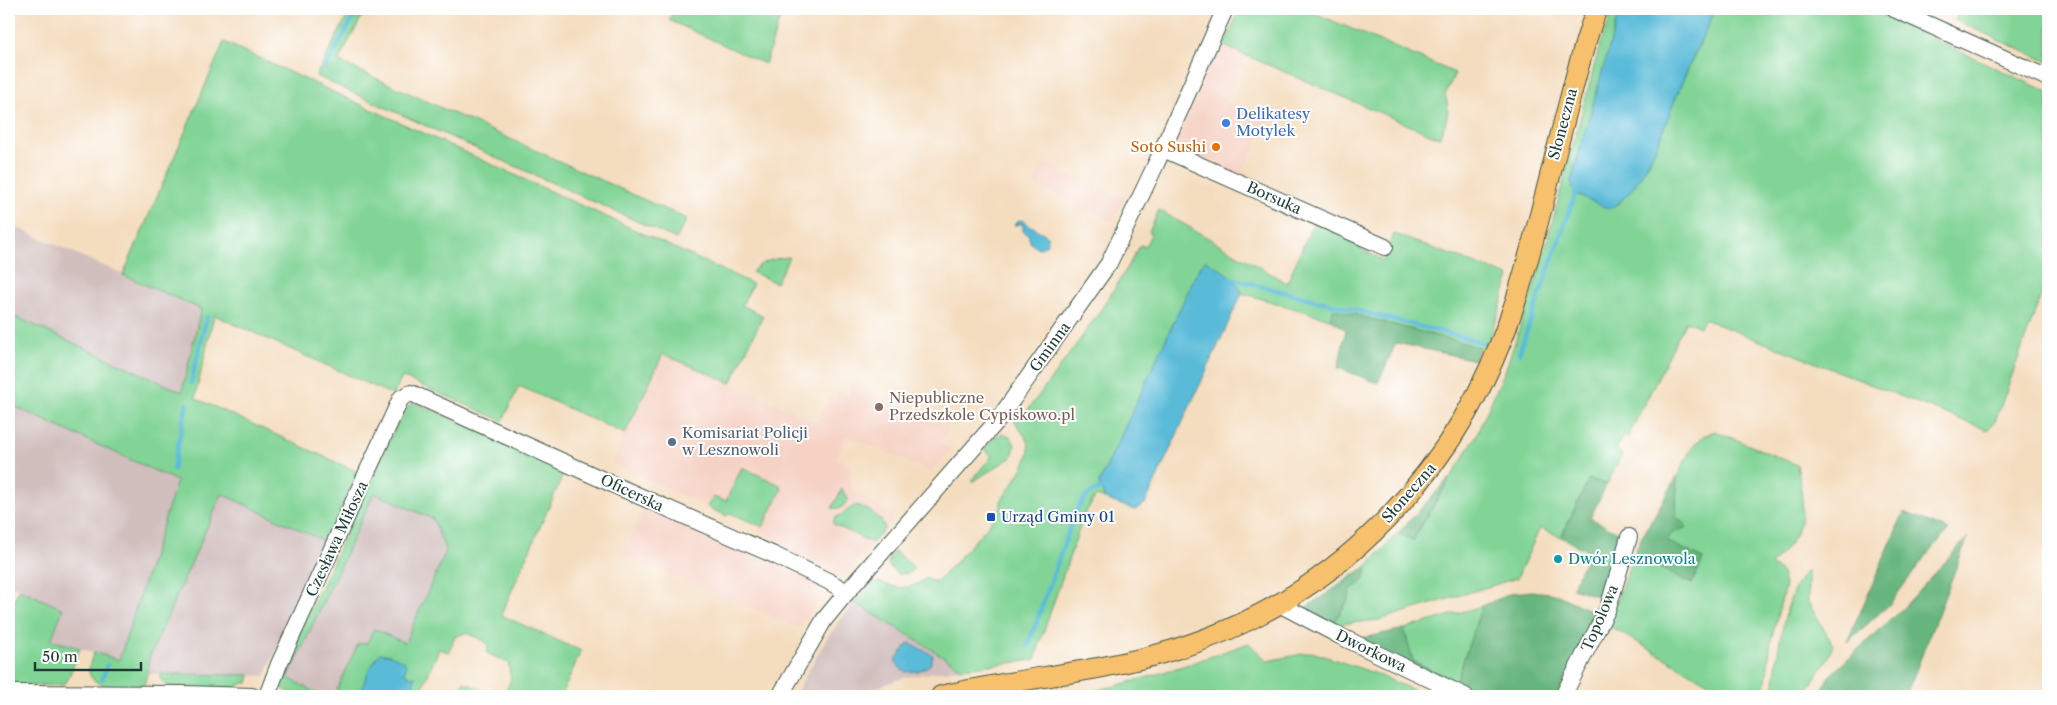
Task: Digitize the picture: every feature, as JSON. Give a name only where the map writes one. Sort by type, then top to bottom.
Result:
[{"type":"main road","name":"Słoneczna","points":[[941,696],[1117,665],[1174,650],[1234,628],[1279,604],[1346,558],[1398,508],[1437,461],[1473,403],[1489,372],[1515,302],[1572,88],[1597,9]]},
{"type":"street","name":"Gminna","points":[[780,696],[824,620],[989,431],[1109,263],[1163,149],[1225,9]]},
{"type":"street","points":[[1894,9],[2048,78]]},
{"type":"street","name":"Borsuka","points":[[1163,149],[1386,247]]},
{"type":"street","name":"Czesława Miłosza","points":[[267,696],[279,664],[402,398],[411,393],[416,394]]},
{"type":"street","name":"Oficerska","points":[[416,394],[621,488],[774,555],[847,592]]},
{"type":"street","name":"Topolowa","points":[[1563,696],[1608,608],[1630,537]]},
{"type":"street","name":"Dworkowa","points":[[1279,604],[1340,636],[1465,696]]},
{"type":"street","points":[[9,693],[252,696]]},
{"type":"shaded area","points":[[1220,43],[1245,55],[1226,102],[1267,119],[1241,176],[1180,150],[1177,142]]},
{"type":"shaded area","points":[[1044,163],[1124,198],[1113,222],[1034,184]]},
{"type":"shaded area","points":[[9,224],[201,309],[182,393],[9,314]]},
{"type":"shaded area","points":[[663,354],[817,422],[830,396],[836,398],[839,391],[848,395],[852,384],[948,428],[941,444],[951,449],[931,472],[847,436],[836,458],[852,467],[849,475],[853,491],[895,517],[847,571],[836,573],[773,544],[774,538],[758,530],[760,526],[730,513],[727,516],[612,463]]},
{"type":"shaded area","points":[[9,404],[177,481],[349,491],[265,676],[148,674],[119,660],[51,640],[63,609],[9,584]]},
{"type":"shaded area","points":[[374,493],[433,519],[446,551],[405,643],[358,644],[334,696],[327,696],[288,678]]},
{"type":"shaded area","points":[[645,505],[810,580],[822,595],[799,628],[623,555]]},
{"type":"shaded area","points":[[854,602],[962,668],[906,677],[852,696],[800,696],[798,689],[827,638]]},
{"type":"green space","points":[[351,9],[366,9],[338,61],[687,219],[676,239],[316,76]]},
{"type":"green space","points":[[674,9],[783,9],[765,64],[669,20]]},
{"type":"green space","points":[[1240,9],[1305,9],[1455,73],[1445,95],[1448,112],[1439,138],[1224,46]]},
{"type":"green space","points":[[1614,9],[1622,9],[1616,23],[1576,194],[1587,198],[1619,204],[1649,163],[1685,75],[1716,9],[1868,9],[2048,92],[2048,276],[1995,422],[1987,430],[1704,319],[1700,327],[1686,321],[1628,437],[1624,435],[1616,450],[1622,454],[1607,484],[1589,479],[1561,537],[1540,528],[1517,578],[1379,620],[1332,625],[1347,602],[1352,588],[1363,580],[1367,574],[1367,566],[1398,533],[1413,540],[1475,438],[1505,371],[1540,268],[1601,41]]},
{"type":"green space","points":[[1961,9],[2048,9],[2048,62],[1955,20]]},
{"type":"green space","points":[[224,42],[753,284],[742,305],[763,316],[731,383],[663,354],[625,434],[519,386],[503,421],[402,377],[393,395],[214,315],[195,398],[358,472],[326,542],[222,494],[149,658],[145,684],[141,688],[109,686],[94,681],[90,675],[89,668],[92,658],[94,652],[119,660],[177,481],[9,404],[9,314],[182,392],[201,309],[123,275]]},
{"type":"green space","points":[[1159,210],[1287,283],[1314,221],[1357,240],[1360,249],[1383,260],[1394,234],[1509,276],[1500,309],[1485,349],[1333,309],[1330,319],[1242,293],[1231,279],[1201,265],[1099,483],[1105,499],[1096,496],[1084,515],[1035,660],[962,668],[854,602],[874,582],[901,588],[914,585],[927,578],[931,581],[938,581],[987,527],[1001,508],[1001,501],[1028,455],[1028,444],[1015,420],[1015,410],[1024,415],[1070,353],[1100,311],[1140,245],[1145,246],[1152,233],[1149,232]]},
{"type":"green space","points":[[789,257],[776,283],[752,272],[773,259]]},
{"type":"green space","points":[[1333,309],[1479,347],[1475,360],[1396,343],[1378,383],[1338,368],[1346,330],[1330,319]]},
{"type":"green space","points":[[413,402],[585,477],[583,481],[564,473],[501,615],[581,651],[563,692],[572,696],[504,696],[511,679],[508,663],[487,653],[488,646],[483,640],[465,633],[455,637],[449,652],[439,649],[423,686],[423,696],[334,696],[358,644],[367,643],[374,629],[405,643],[446,551],[433,519],[374,493],[288,678],[321,695],[302,696],[284,690],[281,682],[281,672],[402,414]]},
{"type":"green space","points":[[1715,431],[1797,465],[1802,496],[1801,520],[1792,541],[1771,565],[1782,573],[1785,585],[1771,641],[1764,696],[1716,696],[1719,689],[1607,625],[1634,555],[1692,584],[1703,559],[1667,541],[1676,516],[1677,477],[1691,449],[1703,436]]},
{"type":"green space","points":[[1003,434],[1010,436],[1015,445],[1012,457],[972,482],[992,456],[984,449],[996,436]]},
{"type":"green space","points":[[742,467],[780,485],[782,489],[763,527],[730,513],[727,516],[707,507],[713,497],[726,501]]},
{"type":"green space","points":[[1677,477],[1676,516],[1687,527],[1671,534],[1667,541],[1703,559],[1692,584],[1634,555],[1640,540]]},
{"type":"green space","points":[[1449,478],[1413,540],[1398,533]]},
{"type":"green space","points":[[1589,479],[1607,484],[1590,518],[1622,534],[1603,598],[1572,588],[1589,552],[1561,537]]},
{"type":"green space","points":[[842,489],[848,499],[842,507],[832,508]]},
{"type":"green space","points":[[856,505],[874,514],[881,520],[885,528],[872,543],[833,524],[834,519]]},
{"type":"green space","points":[[1904,512],[1949,530],[1924,558],[1889,605],[1847,642]]},
{"type":"green space","points":[[1968,537],[1906,696],[1819,696],[1828,677],[1903,608]]},
{"type":"green space","points":[[895,551],[914,568],[909,573],[897,574],[888,565]]},
{"type":"green space","points":[[1367,566],[1363,580],[1352,588],[1347,602],[1332,625],[1304,609]]},
{"type":"green space","points":[[1808,570],[1808,602],[1833,645],[1828,658],[1804,696],[1773,696],[1782,629],[1787,610],[1800,579]]},
{"type":"green space","points":[[19,589],[63,609],[51,640],[80,648],[68,680],[62,685],[9,686],[9,612]]},
{"type":"green space","points":[[1532,591],[1556,594],[1596,613],[1557,696],[1478,696],[1358,639],[1404,629],[1413,661],[1456,682],[1482,606],[1512,593]]},
{"type":"green space","points":[[1482,606],[1456,682],[1413,661],[1404,629]]},
{"type":"green space","points":[[1249,643],[1267,661],[1312,652],[1374,673],[1427,696],[1071,696],[1183,666]]},
{"type":"green space","points":[[160,674],[250,675],[248,683],[243,683],[237,688],[169,687],[161,680]]},
{"type":"green space","points":[[464,682],[496,696],[456,696]]},
{"type":"water","points":[[1622,9],[1716,9],[1685,75],[1664,129],[1646,168],[1623,199],[1609,209],[1576,194],[1571,181],[1616,23]]},
{"type":"water","points":[[1018,220],[1025,221],[1030,227],[1034,227],[1046,235],[1047,244],[1041,248],[1033,246],[1029,235],[1023,231],[1023,224],[1014,225]]},
{"type":"water","points":[[1205,260],[1232,278],[1242,293],[1145,504],[1135,510],[1105,499],[1099,483],[1197,272]]},
{"type":"water","points":[[909,643],[933,655],[930,665],[918,671],[905,672],[898,666],[895,660]]},
{"type":"water","points":[[380,653],[404,661],[406,667],[404,672],[410,677],[415,676],[411,696],[365,695],[362,687],[369,670]]},
{"type":"waterway","points":[[325,68],[358,9]]},
{"type":"waterway","points":[[1519,353],[1577,189]]},
{"type":"waterway","points":[[1233,279],[1485,343]]},
{"type":"waterway","points":[[191,383],[207,317]]},
{"type":"waterway","points":[[173,469],[187,403]]},
{"type":"waterway","points":[[1028,646],[1075,513],[1088,495],[1101,489]]},
{"type":"waterway","points":[[102,679],[107,665]]},
{"type":"place","name":"Delikatesy Motylek","points":[[1226,123]]},
{"type":"place","name":"Soto Sushi","points":[[1216,147]]},
{"type":"place","name":"Niepubliczne Przedszkole Cypiskowo.pl","points":[[879,407]]},
{"type":"place","name":"Komisariat Policji w Lesznowoli","points":[[672,442]]},
{"type":"place","name":"Urząd Gminy 01","points":[[991,517]]},
{"type":"place","name":"Dwór Lesznowola","points":[[1558,559]]}]
